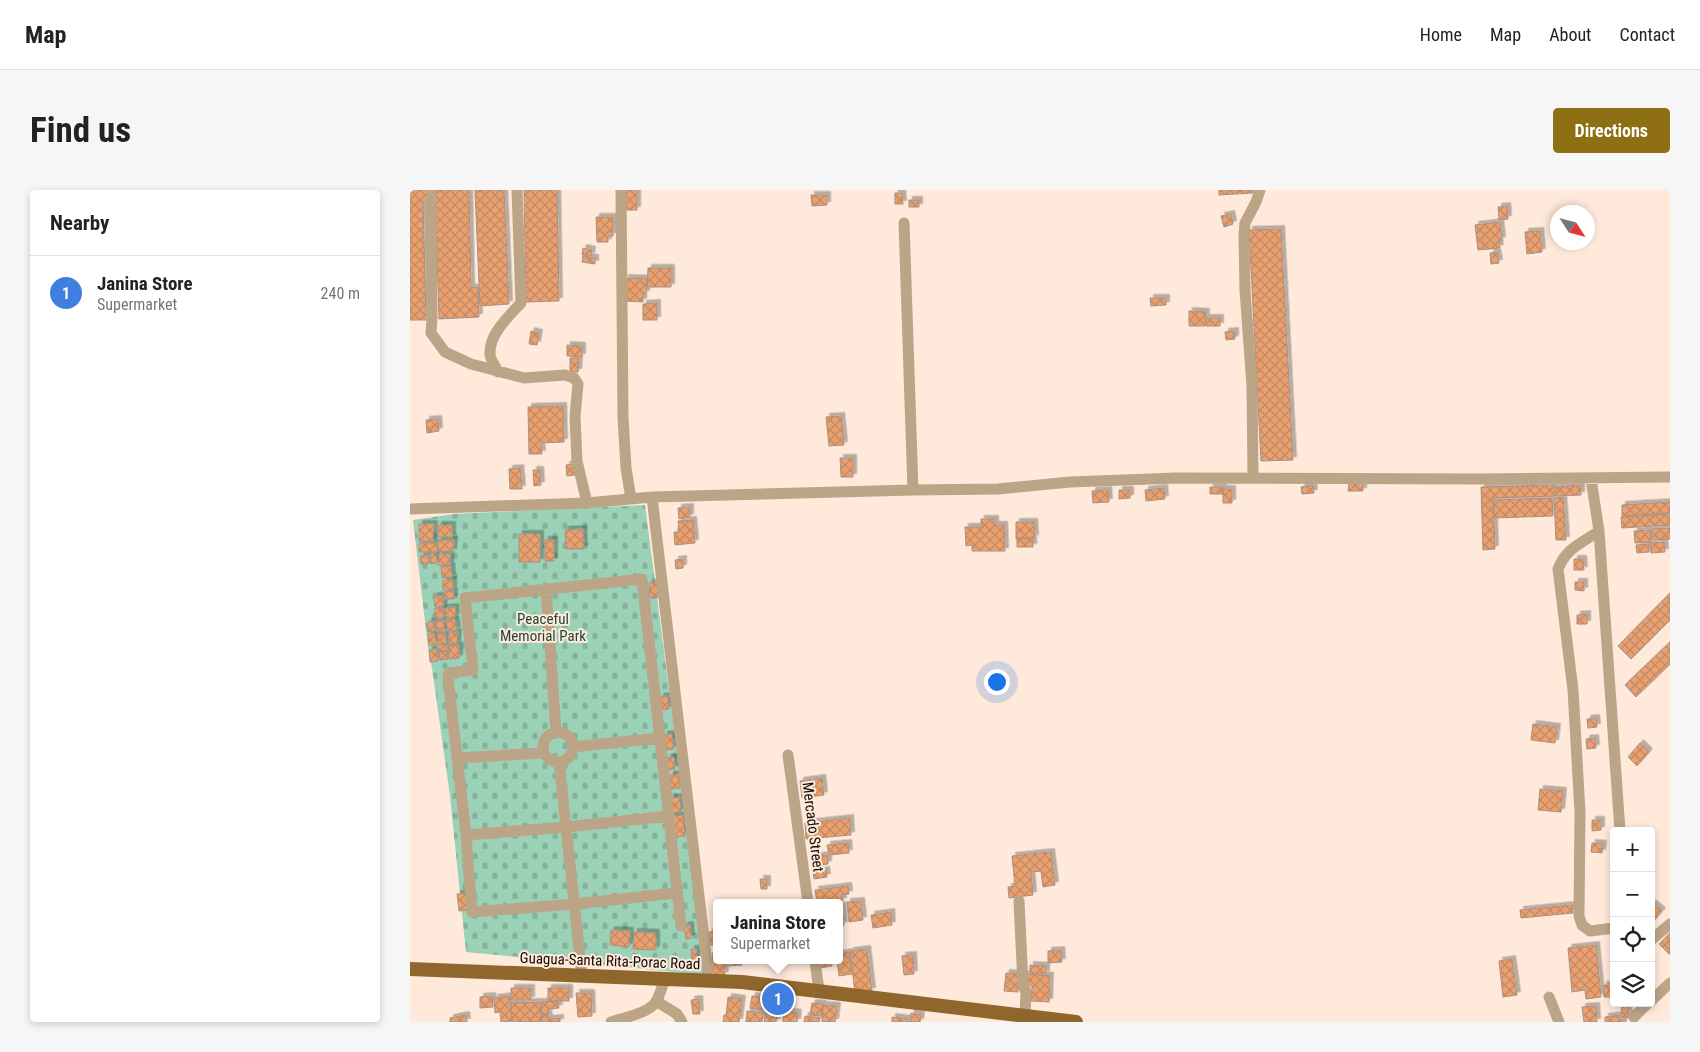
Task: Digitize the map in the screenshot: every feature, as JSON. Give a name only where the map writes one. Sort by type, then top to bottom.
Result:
[{"type":"main road","name":"Guagua-Santa Rita-Porac Road","points":[[410,969],[742,982],[1076,1022]]},
{"type":"street","points":[[431,190],[431,333],[445,352],[471,364],[524,378],[565,375],[574,378],[578,384],[575,416],[577,461],[587,503]]},
{"type":"street","points":[[498,372],[490,354],[493,339],[502,323],[520,303],[517,190]]},
{"type":"street","points":[[621,190],[623,417],[630,499]]},
{"type":"street","points":[[1253,477],[1252,386],[1245,290],[1244,235],[1245,222],[1260,190]]},
{"type":"street","points":[[904,222],[913,490]]},
{"type":"street","points":[[410,510],[587,503],[652,497],[998,489],[1070,482],[1176,478],[1591,479],[1670,477]]},
{"type":"street","points":[[1591,479],[1599,531],[1620,827]]},
{"type":"street","points":[[652,497],[709,981]]},
{"type":"street","points":[[1599,531],[1567,552],[1558,569],[1573,690],[1580,812],[1579,916],[1582,926],[1590,931],[1610,928]]},
{"type":"street","points":[[676,892],[574,904],[472,912],[466,835],[448,678],[448,673],[474,670],[465,598],[642,579],[681,926]]},
{"type":"street","points":[[546,589],[556,732]]},
{"type":"street","points":[[556,732],[563,733],[568,736],[572,747],[570,756],[566,759],[559,762],[552,761],[544,753],[544,741],[556,732]]},
{"type":"street","points":[[572,747],[660,738]]},
{"type":"street","points":[[458,758],[544,753]]},
{"type":"street","name":"Mercado Street","points":[[788,755],[807,899]]},
{"type":"street","points":[[559,762],[582,976]]},
{"type":"street","points":[[466,835],[669,816]]},
{"type":"street","points":[[1019,901],[1023,985],[1026,992],[1025,1016]]},
{"type":"street","points":[[1655,937],[1670,924]]},
{"type":"street","points":[[816,964],[819,991]]},
{"type":"street","points":[[611,1022],[646,1010],[656,1001],[665,979]]},
{"type":"street","points":[[1655,997],[1670,982]]},
{"type":"street","points":[[1549,997],[1559,1022]]},
{"type":"street","points":[[656,1001],[677,1014],[682,1022]]},
{"type":"street","points":[[1633,1007],[1634,1020]]},
{"type":"street","points":[[1634,1020],[1645,1007]]},
{"type":"green space","name":"Peaceful Memorial Park","points":[[645,505],[706,975],[466,952],[450,796],[428,647],[413,520],[454,514]]},
{"type":"building","points":[[410,190],[428,190],[428,201],[423,201],[426,320],[410,320]]},
{"type":"building","points":[[435,190],[469,190],[471,288],[478,287],[479,317],[439,319]]},
{"type":"building","points":[[475,190],[504,190],[509,304],[480,306]]},
{"type":"building","points":[[524,190],[557,190],[559,301],[526,302]]},
{"type":"building","points":[[624,190],[637,190],[637,210],[624,210]]},
{"type":"building","points":[[1219,190],[1253,190],[1253,193],[1219,195]]},
{"type":"building","points":[[895,193],[902,193],[903,204],[895,204]]},
{"type":"building","points":[[811,195],[827,195],[827,205],[812,206]]},
{"type":"building","points":[[909,200],[919,200],[919,207],[909,207]]},
{"type":"building","points":[[1507,206],[1508,219],[1499,220],[1498,207]]},
{"type":"building","points":[[1231,214],[1233,224],[1224,227],[1221,216]]},
{"type":"building","points":[[596,217],[613,217],[613,236],[608,236],[608,242],[597,242]]},
{"type":"building","points":[[1500,222],[1502,240],[1499,241],[1500,248],[1478,250],[1475,225]]},
{"type":"building","points":[[1281,229],[1293,460],[1261,461],[1249,230]]},
{"type":"building","points":[[1540,231],[1542,252],[1527,254],[1525,232]]},
{"type":"building","points":[[583,248],[592,250],[591,256],[582,255]]},
{"type":"building","points":[[1497,252],[1499,263],[1491,264],[1490,253]]},
{"type":"building","points":[[583,256],[595,258],[595,264],[582,262]]},
{"type":"building","points":[[648,268],[671,268],[671,287],[647,287]]},
{"type":"building","points":[[625,278],[647,279],[646,294],[643,294],[643,302],[624,301]]},
{"type":"building","points":[[1150,298],[1166,298],[1166,305],[1151,306]]},
{"type":"building","points":[[657,303],[657,320],[643,320],[643,304]]},
{"type":"building","points":[[1189,311],[1206,312],[1205,326],[1189,326]]},
{"type":"building","points":[[1206,318],[1220,318],[1220,326],[1206,326]]},
{"type":"building","points":[[531,331],[539,333],[537,345],[529,344]]},
{"type":"building","points":[[1235,331],[1235,339],[1226,340],[1225,332]]},
{"type":"building","points":[[567,345],[582,346],[582,357],[567,356]]},
{"type":"building","points":[[570,358],[579,358],[578,372],[570,372]]},
{"type":"building","points":[[563,406],[564,442],[541,443],[542,454],[529,454],[528,407]]},
{"type":"building","points":[[841,416],[844,445],[829,446],[826,417]]},
{"type":"building","points":[[438,419],[439,431],[427,433],[426,420]]},
{"type":"building","points":[[840,458],[853,458],[853,477],[841,477]]},
{"type":"building","points":[[574,464],[575,475],[567,476],[566,465]]},
{"type":"building","points":[[520,468],[522,489],[510,489],[509,469]]},
{"type":"building","points":[[533,470],[540,470],[541,485],[534,486]]},
{"type":"building","points":[[1349,483],[1363,483],[1363,491],[1348,491]]},
{"type":"building","points":[[1313,485],[1314,493],[1302,494],[1301,487]]},
{"type":"building","points":[[1555,485],[1555,496],[1493,498],[1495,549],[1483,550],[1481,487]]},
{"type":"building","points":[[1581,485],[1581,495],[1556,496],[1556,487]]},
{"type":"building","points":[[1210,487],[1223,487],[1223,494],[1210,494]]},
{"type":"building","points":[[1164,488],[1165,499],[1146,501],[1145,490]]},
{"type":"building","points":[[1223,489],[1232,489],[1232,503],[1223,503]]},
{"type":"building","points":[[1108,490],[1109,502],[1093,503],[1092,491]]},
{"type":"building","points":[[1119,490],[1130,490],[1130,498],[1119,499]]},
{"type":"building","points":[[1563,497],[1566,540],[1556,540],[1554,498]]},
{"type":"building","points":[[1552,498],[1553,516],[1494,518],[1494,500]]},
{"type":"building","points":[[1670,502],[1670,513],[1622,516],[1622,505]]},
{"type":"building","points":[[690,507],[690,517],[679,519],[678,508]]},
{"type":"building","points":[[1670,514],[1670,525],[1622,528],[1621,517]]},
{"type":"building","points":[[981,519],[995,519],[995,525],[1004,525],[1005,551],[972,551],[972,545],[966,546],[965,527],[981,527]]},
{"type":"building","points":[[693,520],[695,543],[675,545],[674,532],[679,532],[678,521]]},
{"type":"building","points":[[1016,522],[1034,522],[1035,538],[1016,539]]},
{"type":"building","points":[[419,524],[434,524],[433,542],[419,541]]},
{"type":"building","points":[[438,525],[452,525],[452,537],[438,537]]},
{"type":"building","points":[[1670,528],[1670,539],[1652,540],[1651,529]]},
{"type":"building","points":[[583,529],[584,549],[566,549],[565,530]]},
{"type":"building","points":[[1650,530],[1651,542],[1635,543],[1634,531]]},
{"type":"building","points":[[519,534],[540,534],[540,562],[519,562]]},
{"type":"building","points":[[1033,538],[1033,547],[1017,547],[1017,539]]},
{"type":"building","points":[[438,540],[454,540],[453,552],[438,551]]},
{"type":"building","points":[[545,540],[554,540],[554,561],[545,561]]},
{"type":"building","points":[[1664,542],[1665,552],[1651,553],[1650,543]]},
{"type":"building","points":[[419,543],[437,543],[437,552],[419,552]]},
{"type":"building","points":[[1649,544],[1649,552],[1637,553],[1636,545]]},
{"type":"building","points":[[436,553],[437,563],[431,564],[430,554]]},
{"type":"building","points":[[428,554],[430,563],[421,564],[420,556]]},
{"type":"building","points":[[439,554],[450,554],[450,565],[438,565]]},
{"type":"building","points":[[683,559],[683,568],[676,569],[675,560]]},
{"type":"building","points":[[1574,559],[1583,559],[1584,570],[1574,570]]},
{"type":"building","points":[[441,566],[451,566],[452,577],[442,578]]},
{"type":"building","points":[[443,580],[453,580],[453,590],[443,590]]},
{"type":"building","points":[[658,582],[660,597],[650,598],[649,583]]},
{"type":"building","points":[[1575,582],[1584,582],[1584,591],[1575,590]]},
{"type":"building","points":[[454,591],[454,599],[444,599],[444,592]]},
{"type":"building","points":[[1670,593],[1670,620],[1631,659],[1618,646]]},
{"type":"building","points":[[434,596],[443,596],[444,606],[435,607]]},
{"type":"building","points":[[455,607],[456,617],[446,618],[445,608]]},
{"type":"building","points":[[435,608],[444,608],[443,618],[435,618]]},
{"type":"building","points":[[1587,614],[1587,624],[1577,624],[1577,615]]},
{"type":"building","points":[[455,619],[457,630],[447,631],[446,620]]},
{"type":"building","points":[[444,620],[445,632],[437,633],[436,621]]},
{"type":"building","points":[[434,621],[435,631],[428,632],[428,622]]},
{"type":"building","points":[[449,632],[458,632],[457,644],[449,644]]},
{"type":"building","points":[[435,633],[436,645],[429,645],[428,634]]},
{"type":"building","points":[[437,634],[446,634],[446,644],[438,644]]},
{"type":"building","points":[[1670,642],[1670,664],[1636,697],[1625,685]]},
{"type":"building","points":[[448,644],[448,650],[438,651],[437,645]]},
{"type":"building","points":[[459,645],[459,658],[449,659],[449,646]]},
{"type":"building","points":[[437,649],[438,661],[430,662],[429,650]]},
{"type":"building","points":[[447,651],[448,659],[440,660],[439,652]]},
{"type":"building","points":[[668,696],[669,709],[661,710],[660,697]]},
{"type":"building","points":[[1596,718],[1597,727],[1588,728],[1587,719]]},
{"type":"building","points":[[1533,724],[1557,727],[1555,743],[1531,740]]},
{"type":"building","points":[[672,734],[674,749],[666,750],[664,735]]},
{"type":"building","points":[[1595,738],[1596,748],[1587,749],[1586,739]]},
{"type":"building","points":[[1640,743],[1649,752],[1637,766],[1628,757]]},
{"type":"building","points":[[674,757],[675,769],[668,770],[667,758]]},
{"type":"building","points":[[679,774],[680,788],[671,789],[670,775]]},
{"type":"building","points":[[822,778],[824,795],[802,798],[800,781]]},
{"type":"building","points":[[1540,789],[1563,791],[1561,812],[1538,810]]},
{"type":"building","points":[[680,797],[681,812],[672,813],[671,798]]},
{"type":"building","points":[[683,815],[685,836],[675,837],[673,816]]},
{"type":"building","points":[[850,818],[851,835],[806,839],[805,823]]},
{"type":"building","points":[[1592,820],[1601,820],[1601,830],[1592,831]]},
{"type":"building","points":[[848,843],[849,853],[829,855],[827,845]]},
{"type":"building","points":[[1592,843],[1603,844],[1602,853],[1591,852]]},
{"type":"building","points":[[1051,852],[1055,885],[1043,887],[1041,871],[1031,872],[1033,895],[1009,898],[1008,887],[1015,886],[1012,856]]},
{"type":"building","points":[[828,855],[828,864],[813,866],[812,857]]},
{"type":"building","points":[[826,870],[827,877],[814,879],[813,872]]},
{"type":"building","points":[[760,879],[767,879],[767,889],[761,889]]},
{"type":"building","points":[[848,886],[849,894],[842,895],[843,899],[816,899],[815,890]]},
{"type":"building","points":[[468,893],[470,910],[459,911],[457,894]]},
{"type":"building","points":[[861,901],[863,920],[849,922],[847,902]]},
{"type":"building","points":[[1572,905],[1573,913],[1521,918],[1520,910]]},
{"type":"building","points":[[1655,905],[1662,911],[1655,919]]},
{"type":"building","points":[[891,912],[892,925],[873,928],[871,915]]},
{"type":"building","points":[[690,925],[691,938],[686,939],[684,926]]},
{"type":"building","points":[[611,930],[630,931],[629,947],[610,945]]},
{"type":"building","points":[[634,932],[656,933],[656,950],[633,949]]},
{"type":"building","points":[[709,932],[713,932],[713,945],[710,945]]},
{"type":"building","points":[[1670,933],[1670,955],[1659,944]]},
{"type":"building","points":[[1596,945],[1601,997],[1586,999],[1585,990],[1572,992],[1568,948]]},
{"type":"building","points":[[691,949],[696,949],[697,963],[692,963]]},
{"type":"building","points":[[867,949],[872,991],[855,993],[850,951]]},
{"type":"building","points":[[1061,950],[1062,962],[1048,963],[1048,951]]},
{"type":"building","points":[[849,952],[852,974],[839,976],[838,964],[843,964],[843,953]]},
{"type":"building","points":[[712,953],[713,964],[724,964],[725,975],[714,976]]},
{"type":"building","points":[[913,955],[914,974],[904,975],[902,956]]},
{"type":"building","points":[[1512,959],[1517,995],[1503,997],[1499,961]]},
{"type":"building","points":[[727,964],[742,964],[742,965],[727,966]]},
{"type":"building","points":[[820,964],[832,964],[832,966],[820,968]]},
{"type":"building","points":[[1030,965],[1046,966],[1046,974],[1030,974]]},
{"type":"building","points":[[1006,973],[1019,974],[1018,992],[1004,991]]},
{"type":"building","points":[[1024,974],[1050,976],[1049,1002],[1031,1001],[1032,986],[1024,985]]},
{"type":"building","points":[[1603,985],[1610,985],[1610,997],[1604,997]]},
{"type":"building","points":[[511,988],[531,988],[531,1000],[511,1000]]},
{"type":"building","points":[[548,988],[569,988],[569,1001],[548,1001]]},
{"type":"building","points":[[576,993],[591,993],[592,1016],[578,1017]]},
{"type":"building","points":[[492,996],[493,1007],[480,1008],[480,997]]},
{"type":"building","points":[[510,996],[512,1021],[501,1022],[500,1012],[495,1013],[494,998]]},
{"type":"building","points":[[752,996],[771,998],[770,1011],[750,1008]]},
{"type":"building","points":[[728,997],[742,999],[739,1022],[723,1022],[724,1015],[726,1015]]},
{"type":"building","points":[[699,999],[700,1014],[693,1014],[691,1000]]},
{"type":"building","points":[[558,1001],[559,1008],[548,1009],[549,1014],[542,1015],[541,1002]]},
{"type":"building","points":[[540,1002],[541,1022],[512,1022],[511,1003]]},
{"type":"building","points":[[812,1003],[823,1004],[821,1016],[810,1015]]},
{"type":"building","points":[[823,1005],[837,1006],[835,1022],[822,1022]]},
{"type":"building","points":[[1596,1006],[1597,1022],[1584,1022],[1582,1007]]},
{"type":"building","points":[[1621,1007],[1628,1007],[1629,1017],[1622,1018]]},
{"type":"building","points":[[747,1011],[763,1013],[762,1022],[746,1022]]},
{"type":"building","points":[[784,1011],[798,1013],[797,1022],[783,1022]]},
{"type":"building","points":[[766,1012],[777,1014],[776,1022],[764,1022]]},
{"type":"building","points":[[911,1013],[921,1015],[920,1022],[910,1022]]},
{"type":"building","points":[[466,1015],[467,1022],[450,1022],[450,1018]]},
{"type":"building","points":[[548,1015],[549,1019],[560,1018],[560,1022],[542,1022],[541,1016]]},
{"type":"building","points":[[1620,1015],[1620,1020],[1626,1019],[1626,1022],[1605,1022],[1605,1017]]},
{"type":"building","points":[[805,1016],[820,1018],[819,1022],[804,1022]]},
{"type":"building","points":[[892,1017],[909,1019],[909,1022],[892,1022]]},
{"type":"place","name":"Janina Store","points":[[778,999]]}]
